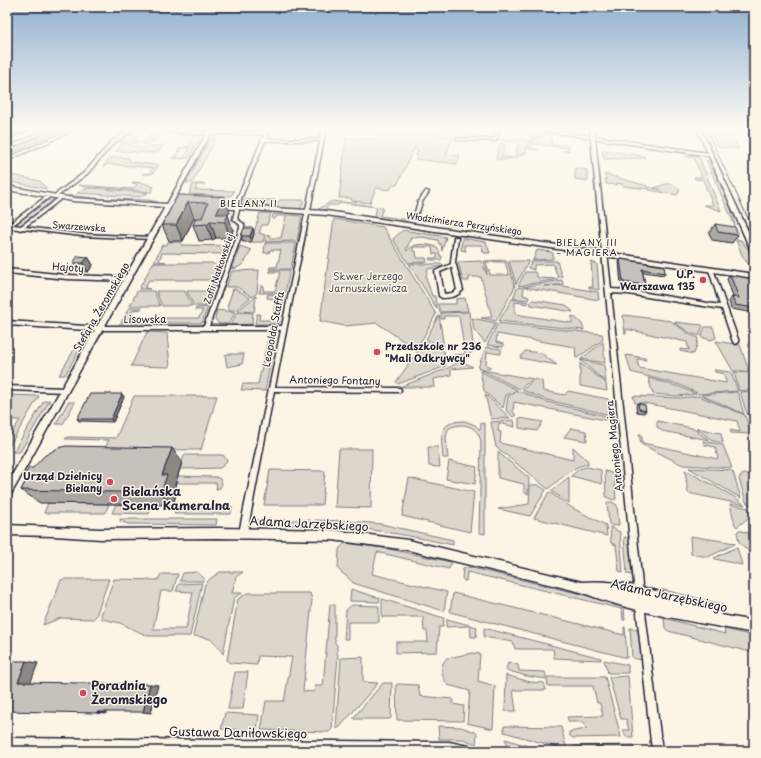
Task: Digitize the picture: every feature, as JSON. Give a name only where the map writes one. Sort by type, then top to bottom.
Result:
[{"type":"street","points":[[7,226],[54,197],[86,173],[93,164]]},
{"type":"street","name":"Stefana Żeromskiego","points":[[7,493],[169,206],[190,164]]},
{"type":"street","points":[[236,208],[253,164]]},
{"type":"street","name":"Leopolda Staffa","points":[[243,533],[317,164]]},
{"type":"street","name":"Antoniego Magiera","points":[[595,164],[640,605],[657,751]]},
{"type":"street","points":[[714,164],[754,251]]},
{"type":"street","points":[[7,188],[54,197],[95,202],[193,206]]},
{"type":"street","points":[[417,212],[420,202],[427,192]]},
{"type":"street","points":[[20,228],[54,197]]},
{"type":"street","name":"Włodzimierza Perzyńskiego","points":[[215,207],[307,211],[457,235],[604,254],[754,276]]},
{"type":"street","name":"Zofii Nałkowskiej","points":[[206,328],[242,228],[242,225],[234,219],[236,208]]},
{"type":"street","name":"Swarzewska","points":[[7,226],[82,235],[151,238]]},
{"type":"street","points":[[7,233],[14,228]]},
{"type":"street","points":[[454,265],[437,270],[442,296],[454,294],[460,290],[454,265],[453,262],[457,235]]},
{"type":"street","points":[[711,270],[736,342]]},
{"type":"street","name":"Hajoty","points":[[7,271],[67,277],[128,279]]},
{"type":"street","points":[[608,291],[628,292],[723,307]]},
{"type":"street","name":"Lisowska","points":[[7,323],[100,328],[284,328]]},
{"type":"street","points":[[7,388],[65,390]]},
{"type":"street","name":"Antoniego Fontany","points":[[272,388],[398,390]]},
{"type":"street","name":"Adama Jarzębskiego","points":[[7,530],[109,534],[243,533],[332,535],[386,541],[581,587],[640,605],[754,627]]},
{"type":"street","name":"Adama Jarzębskiego","points":[[581,587],[607,586],[639,593],[754,627]]},
{"type":"street","name":"Gustawa Daniłowskiego","points":[[7,743],[156,748],[449,749],[469,751]]},
{"type":"green space","points":[[112,164],[159,165],[152,174],[142,174],[149,173],[153,168]]},
{"type":"green space","points":[[196,164],[202,164],[192,183],[186,183]]},
{"type":"green space","points":[[343,164],[407,164],[397,185],[393,184],[390,190],[376,188],[370,203],[352,201],[351,198],[339,198]]},
{"type":"green space","points":[[697,164],[702,164],[721,211],[704,205],[713,205],[703,180],[695,179],[694,177],[702,177]]},
{"type":"green space","points":[[708,164],[711,164],[724,193],[734,218],[735,226]]},
{"type":"green space","points":[[575,168],[587,170],[588,181],[575,179]]},
{"type":"green space","points":[[7,174],[40,181],[47,189],[7,181]]},
{"type":"green space","points":[[605,174],[647,186],[648,189],[623,186],[622,184],[617,183],[617,185],[606,184]]},
{"type":"green space","points":[[132,183],[144,183],[154,187],[151,192],[93,187],[87,188],[79,185],[133,189],[137,184]]},
{"type":"green space","points":[[193,184],[205,184],[197,185],[195,190],[234,191],[231,196],[189,194]]},
{"type":"green space","points":[[666,184],[673,184],[680,190],[677,195],[649,190],[649,187],[661,190],[654,188]]},
{"type":"green space","points":[[89,188],[148,193],[140,197],[77,193]]},
{"type":"green space","points":[[70,195],[94,198],[149,200],[158,202],[132,202],[67,197]]},
{"type":"green space","points":[[45,200],[53,201],[23,224],[18,226],[14,225],[14,223]]},
{"type":"green space","points":[[242,200],[276,200],[268,207],[242,206]]},
{"type":"green space","points":[[280,200],[304,200],[300,209],[273,208]]},
{"type":"green space","points":[[332,201],[342,202],[338,205],[329,205],[325,210],[317,210]]},
{"type":"green space","points":[[377,207],[383,208],[380,216],[409,220],[405,222],[374,217]]},
{"type":"green space","points":[[260,213],[271,213],[267,225],[262,225],[259,233],[265,235],[263,242],[251,242]]},
{"type":"green space","points":[[273,214],[302,216],[297,241],[265,242],[267,235],[270,235],[270,238],[281,238],[286,216],[276,216],[275,219],[272,219]]},
{"type":"green space","name":"Skwer Jerzego Jarnuszkiewicza","points":[[334,219],[383,227],[436,314],[423,338],[415,349],[377,323],[344,326],[320,321]]},
{"type":"green space","points":[[403,230],[446,237],[442,251],[441,244],[439,244],[438,240],[422,237],[411,238],[406,250],[407,251],[413,246],[420,244],[434,246],[439,250],[440,256],[442,256],[441,260],[430,260],[429,258],[437,258],[437,254],[433,254],[432,247],[413,247],[413,251],[416,251],[417,258],[426,258],[427,262],[408,263],[393,239]]},
{"type":"green space","points":[[462,238],[486,242],[490,253],[484,253],[481,245],[464,245],[466,251],[461,250]]},
{"type":"green space","points":[[736,240],[741,240],[748,249],[754,266],[747,263]]},
{"type":"green space","points":[[168,242],[182,242],[181,245],[231,246],[224,262],[225,254],[162,253],[159,261],[166,262],[154,262],[162,245],[166,245]]},
{"type":"green space","points":[[265,243],[296,243],[291,269],[269,269],[270,267],[277,267],[281,250],[270,250],[269,253],[264,253]]},
{"type":"green space","points":[[240,246],[251,250],[242,265],[232,269]]},
{"type":"green space","points":[[537,250],[553,253],[553,259],[533,260]]},
{"type":"green space","points":[[505,260],[508,263],[515,287],[496,321],[481,318],[492,317],[481,277],[469,277],[469,281],[463,281],[458,262],[481,261],[487,275],[486,270],[489,270],[490,275],[509,275],[505,262],[486,262],[488,269],[486,269],[484,261]]},
{"type":"green space","points":[[509,261],[529,261],[516,284]]},
{"type":"green space","points":[[532,261],[557,261],[562,277],[558,277],[553,264],[534,265],[534,270],[528,268]]},
{"type":"green space","points":[[591,262],[597,264],[599,290],[589,288],[593,287]]},
{"type":"green space","points":[[153,263],[212,263],[216,266],[214,271],[216,272],[214,275],[220,275],[216,288],[213,288],[213,280],[149,280],[145,288],[150,289],[139,289]]},
{"type":"green space","points":[[409,264],[442,264],[443,266],[428,269],[426,277],[432,296],[435,296],[437,309]]},
{"type":"green space","points":[[259,270],[257,293],[252,297],[237,287],[226,287],[232,271]]},
{"type":"green space","points":[[270,270],[290,270],[285,293],[259,293],[261,286],[264,286],[263,291],[275,291],[280,272],[269,272]]},
{"type":"green space","points":[[525,272],[535,272],[538,278],[558,279],[518,286]]},
{"type":"green space","points":[[562,280],[563,285],[558,285],[598,292],[599,300],[524,287],[523,295],[529,297],[528,300],[513,298],[517,288]]},
{"type":"green space","points":[[233,289],[236,289],[250,298],[235,310],[229,310],[229,307],[227,307]]},
{"type":"green space","points":[[137,291],[154,291],[160,306],[130,306]]},
{"type":"green space","points":[[156,291],[185,291],[192,306],[162,306]]},
{"type":"green space","points":[[187,291],[214,291],[209,306],[194,306]]},
{"type":"green space","points":[[268,294],[285,295],[279,323],[255,324],[257,314],[260,314],[259,320],[272,320],[276,299],[267,298]]},
{"type":"green space","points":[[256,296],[254,312],[238,311],[238,310]]},
{"type":"green space","points":[[465,298],[468,311],[440,312],[438,304],[456,304],[456,299]]},
{"type":"green space","points":[[512,299],[528,302],[528,304],[515,302],[515,314],[572,323],[572,316],[582,324],[584,330],[499,321]]},
{"type":"green space","points":[[533,300],[566,305],[573,312],[531,305],[530,302]]},
{"type":"green space","points":[[208,307],[202,323],[121,323],[129,308],[142,308],[133,310],[129,318],[199,318],[203,310],[195,310],[196,308]]},
{"type":"green space","points":[[217,310],[235,312],[229,324],[219,324],[215,319]]},
{"type":"green space","points":[[237,312],[253,313],[252,324],[231,325]]},
{"type":"green space","points":[[469,312],[474,351],[461,359],[454,355],[465,354],[459,316],[444,316],[444,319],[441,319],[441,313]]},
{"type":"green space","points":[[439,315],[444,348],[426,339]]},
{"type":"green space","points":[[624,315],[671,321],[689,334],[698,338],[694,354],[680,351],[680,349],[689,350],[687,342],[626,329],[625,334]]},
{"type":"green space","points":[[472,318],[496,323],[485,343],[474,330]]},
{"type":"green space","points":[[674,322],[703,326],[699,336],[690,333]]},
{"type":"green space","points":[[498,323],[602,334],[603,340],[577,358],[575,347],[497,334],[496,342],[503,344],[503,347],[487,345]]},
{"type":"green space","points":[[705,327],[713,327],[716,338],[711,340],[701,337]]},
{"type":"green space","points":[[147,332],[167,333],[170,367],[131,366]]},
{"type":"green space","points":[[269,334],[276,334],[265,391],[241,390],[243,384],[258,384]]},
{"type":"green space","points":[[80,340],[85,340],[65,375],[59,375]]},
{"type":"green space","points":[[425,341],[444,351],[446,366],[398,384],[396,382]]},
{"type":"green space","points":[[716,341],[740,345],[749,371],[733,371]]},
{"type":"green space","points":[[603,342],[605,363],[581,359]]},
{"type":"green space","points":[[486,347],[501,349],[501,354],[487,352],[486,365],[490,366],[490,369],[478,368]]},
{"type":"green space","points":[[525,351],[541,353],[557,365],[520,358]]},
{"type":"green space","points":[[244,354],[242,364],[227,367],[225,355]]},
{"type":"green space","points":[[626,355],[645,358],[646,360],[637,359],[639,368],[726,383],[724,374],[715,372],[714,370],[731,372],[738,391],[699,394],[680,385],[631,372]]},
{"type":"green space","points":[[580,360],[604,365],[606,382]]},
{"type":"green space","points":[[461,361],[473,367],[451,369],[451,375],[434,379],[435,387],[400,387],[448,368]]},
{"type":"green space","points":[[580,363],[606,383],[607,391],[580,386]]},
{"type":"green space","points":[[482,370],[533,379],[519,389]]},
{"type":"green space","points":[[480,371],[517,390],[506,395],[503,408],[484,391]]},
{"type":"green space","points":[[734,372],[750,373],[754,389],[739,391]]},
{"type":"green space","points":[[648,378],[680,387],[696,394],[678,396],[653,394]]},
{"type":"green space","points":[[535,379],[542,381],[543,391],[565,395],[568,391],[608,399],[610,415],[547,400],[522,390]]},
{"type":"green space","points":[[519,391],[547,402],[610,417],[610,421],[514,402],[513,412],[516,415],[513,417],[506,410],[508,396]]},
{"type":"green space","points":[[754,391],[754,417],[747,414],[740,392]]},
{"type":"green space","points":[[738,393],[744,414],[701,395]]},
{"type":"green space","points":[[485,394],[510,418],[491,419]]},
{"type":"green space","points":[[7,395],[39,396],[7,450],[7,441],[20,420],[7,420]]},
{"type":"green space","points":[[134,396],[217,396],[201,450],[110,449],[106,446],[109,440],[65,439],[67,437],[116,438]]},
{"type":"green space","points":[[633,396],[680,398],[699,396],[745,415],[751,434],[731,433],[730,430],[740,432],[737,421],[644,403],[635,403]]},
{"type":"green space","points":[[50,400],[20,452],[13,452],[44,401]]},
{"type":"green space","points":[[68,402],[75,402],[63,424],[56,424]]},
{"type":"green space","points":[[519,418],[543,422],[537,431],[519,428]]},
{"type":"green space","points":[[514,420],[515,427],[499,423],[498,431],[501,432],[500,443],[573,460],[573,447],[588,461],[588,465],[583,465],[573,470],[548,489],[496,447],[491,422]]},
{"type":"green space","points":[[465,421],[475,425],[480,430],[481,423],[485,424],[485,534],[479,533],[481,442],[479,436],[473,428],[458,425],[448,429],[446,438],[448,458],[443,458],[442,437],[445,427],[449,424]]},
{"type":"green space","points":[[657,421],[692,428],[709,440],[662,431],[657,427]]},
{"type":"green space","points":[[571,428],[586,431],[587,441],[564,437]]},
{"type":"green space","points":[[696,428],[721,433],[723,443],[713,441]]},
{"type":"green space","points":[[639,434],[641,434],[643,443],[718,459],[715,447],[705,445],[703,441],[723,445],[732,468],[683,465],[641,444]]},
{"type":"green space","points":[[428,447],[438,447],[440,467],[429,466]]},
{"type":"green space","points":[[339,449],[372,449],[371,508],[335,507]]},
{"type":"green space","points":[[498,452],[529,478],[528,494],[524,492],[524,484],[498,478]]},
{"type":"green space","points":[[184,455],[223,455],[227,460],[220,468],[180,469]]},
{"type":"green space","points":[[449,461],[477,467],[475,484],[446,479]]},
{"type":"green space","points":[[587,467],[601,470],[602,484],[571,476],[579,469]]},
{"type":"green space","points":[[689,468],[731,470],[733,472],[741,498]]},
{"type":"green space","points":[[270,470],[325,471],[322,505],[264,505]]},
{"type":"green space","points":[[685,470],[733,496],[745,505],[688,493]]},
{"type":"green space","points":[[605,471],[614,474],[616,499],[613,500],[606,497]]},
{"type":"green space","points":[[744,474],[754,475],[754,507],[746,502],[739,479],[740,476]]},
{"type":"green space","points":[[177,476],[216,477],[220,479],[222,483],[220,488],[216,489],[217,483],[175,483]]},
{"type":"green space","points":[[569,477],[569,503],[551,491]]},
{"type":"green space","points":[[409,478],[474,492],[470,532],[402,516]]},
{"type":"green space","points":[[530,485],[538,485],[546,490],[530,516],[498,509],[529,504]]},
{"type":"green space","points":[[549,492],[574,509],[606,525],[607,536],[534,518]]},
{"type":"green space","points":[[607,502],[612,502],[617,505],[619,525],[613,526],[609,524]]},
{"type":"green space","points":[[48,503],[109,504],[105,513],[44,513]]},
{"type":"green space","points":[[116,504],[152,504],[149,514],[112,513]]},
{"type":"green space","points":[[730,504],[748,508],[753,514],[737,527],[735,525]]},
{"type":"green space","points":[[176,506],[232,507],[231,514],[174,514]]},
{"type":"green space","points":[[120,519],[217,519],[216,525],[128,524],[120,521]]},
{"type":"green space","points":[[252,520],[311,521],[310,525],[261,525],[256,524]]},
{"type":"green space","points":[[315,520],[381,524],[453,540],[453,545],[366,529],[313,525]]},
{"type":"green space","points":[[610,527],[620,532],[623,573],[619,571],[616,545],[611,543]]},
{"type":"green space","points":[[739,530],[754,535],[754,557],[739,542],[737,532]]},
{"type":"green space","points":[[690,536],[735,544],[708,557],[691,554]]},
{"type":"green space","points":[[624,537],[629,538],[632,575],[627,574]]},
{"type":"green space","points":[[345,543],[384,548],[451,562],[449,569],[377,552],[372,574],[447,592],[444,611],[353,583],[338,569],[339,549]]},
{"type":"green space","points":[[737,547],[742,565],[714,558]]},
{"type":"green space","points":[[468,567],[622,604],[624,607],[625,620],[623,620],[622,609],[467,572],[466,581],[464,581],[462,578],[463,569]]},
{"type":"green space","points":[[197,572],[204,578],[203,581],[180,581],[183,573]]},
{"type":"green space","points":[[220,572],[243,572],[236,577],[232,593],[242,593],[234,598],[223,654],[217,645],[208,638],[193,636],[205,584]]},
{"type":"green space","points":[[161,574],[178,574],[173,591],[161,591],[153,629],[186,629],[193,592],[176,591],[179,584],[202,583],[190,636],[148,636],[120,623],[102,619],[102,612],[114,579],[158,580]]},
{"type":"green space","points":[[109,579],[96,616],[93,619],[61,618],[43,625],[61,580]]},
{"type":"green space","points":[[351,589],[380,598],[379,602],[350,601]]},
{"type":"green space","points":[[660,589],[722,604],[723,609],[660,594]]},
{"type":"green space","points":[[247,593],[310,593],[312,600],[303,691],[314,692],[315,686],[323,686],[330,604],[335,605],[335,643],[337,645],[338,656],[332,729],[329,732],[261,730],[266,701],[284,701],[292,657],[258,656],[257,665],[231,663],[227,660],[238,599]]},
{"type":"green space","points":[[453,593],[624,635],[625,627],[627,658],[450,612]]},
{"type":"green space","points":[[382,599],[444,618],[443,627],[439,627],[437,652],[396,653],[396,642],[428,642],[427,631],[424,631],[423,617],[382,617]]},
{"type":"green space","points":[[352,605],[379,606],[379,622],[348,622],[348,639],[344,639],[346,610]]},
{"type":"green space","points":[[664,618],[725,634],[724,629],[754,636],[754,653],[668,631],[665,628]]},
{"type":"green space","points":[[447,619],[477,627],[476,637],[471,637],[470,626],[446,627]]},
{"type":"green space","points":[[484,628],[601,658],[601,660],[554,658],[553,649],[515,649],[513,642],[484,637]]},
{"type":"green space","points":[[630,628],[637,630],[639,633],[642,660],[632,658]]},
{"type":"green space","points":[[473,653],[480,654],[478,681],[495,686],[493,729],[467,723],[470,691],[448,685],[442,675],[443,664],[447,658]]},
{"type":"green space","points":[[363,657],[363,682],[378,683],[339,728],[336,728],[341,658]]},
{"type":"green space","points":[[604,660],[628,665],[628,673],[608,673]]},
{"type":"green space","points":[[508,662],[518,665],[519,671],[545,672],[546,677],[605,677],[621,737],[573,738],[570,736],[569,732],[586,729],[584,722],[569,722],[567,717],[603,716],[600,703],[597,703],[593,686],[548,686],[547,679],[526,676],[506,670]]},
{"type":"green space","points":[[235,672],[248,672],[243,709],[228,709]]},
{"type":"green space","points":[[506,675],[530,682],[544,683],[546,690],[513,690],[516,711],[505,711]]},
{"type":"green space","points":[[628,676],[633,737],[626,737],[623,730],[629,730],[626,719],[621,719],[609,677]]},
{"type":"green space","points":[[383,683],[392,683],[391,718],[354,719],[354,717]]},
{"type":"green space","points":[[397,684],[418,685],[420,696],[453,699],[453,704],[464,706],[463,721],[397,720]]},
{"type":"green space","points":[[225,713],[259,715],[257,730],[221,729]]},
{"type":"green space","points":[[438,726],[461,727],[475,732],[477,734],[476,744],[463,739],[439,739]]},
{"type":"green space","points":[[504,726],[561,727],[567,750],[504,732]]},
{"type":"green space","points":[[505,739],[528,746],[528,751],[511,751]]},
{"type":"green space","points":[[634,745],[634,751],[574,751],[573,748],[574,746]]},
{"type":"building","points":[[178,195],[225,197],[216,214],[228,214],[225,222],[210,221],[207,224],[193,225],[196,218],[202,218],[208,203],[188,202],[176,225],[162,225]]},
{"type":"building","points":[[715,224],[735,227],[738,235],[718,232]]},
{"type":"building","points":[[244,228],[253,228],[250,236],[241,236]]},
{"type":"building","points":[[78,256],[88,257],[83,263],[73,263]]},
{"type":"building","points":[[620,259],[664,266],[665,273],[642,269],[645,285],[623,282]]},
{"type":"building","points":[[730,275],[753,279],[754,308],[735,305],[732,297],[739,298]]},
{"type":"building","points":[[90,394],[122,394],[111,419],[77,419]]},
{"type":"building","points":[[638,403],[645,405],[646,411],[639,409]]},
{"type":"building","points":[[66,446],[172,448],[162,475],[167,475],[161,493],[21,490],[29,475],[25,475],[29,468],[33,468],[44,456],[58,448]]},
{"type":"building","name":"Poradnia Żeromskiego","points":[[10,661],[26,661],[18,682],[150,684],[143,712],[96,713],[7,711],[7,669]]},
{"type":"tram line","points":[[723,164],[754,231]]},
{"type":"place","name":"U.P. Warszawa 135","points":[[703,280]]},
{"type":"place","name":"Przedszkole nr 236 \"Mali Odkrywcy\"","points":[[377,352]]},
{"type":"place","name":"Urząd Dzielnicy Bielany","points":[[110,482]]},
{"type":"place","name":"Bielańska Scena Kameralna","points":[[114,499]]},
{"type":"place","name":"Poradnia Żeromskiego","points":[[83,693]]},
{"type":"district","name":"BIELANY II","points":[[249,204]]},
{"type":"district","name":"BIELANY III – MAGIERA","points":[[587,248]]}]
